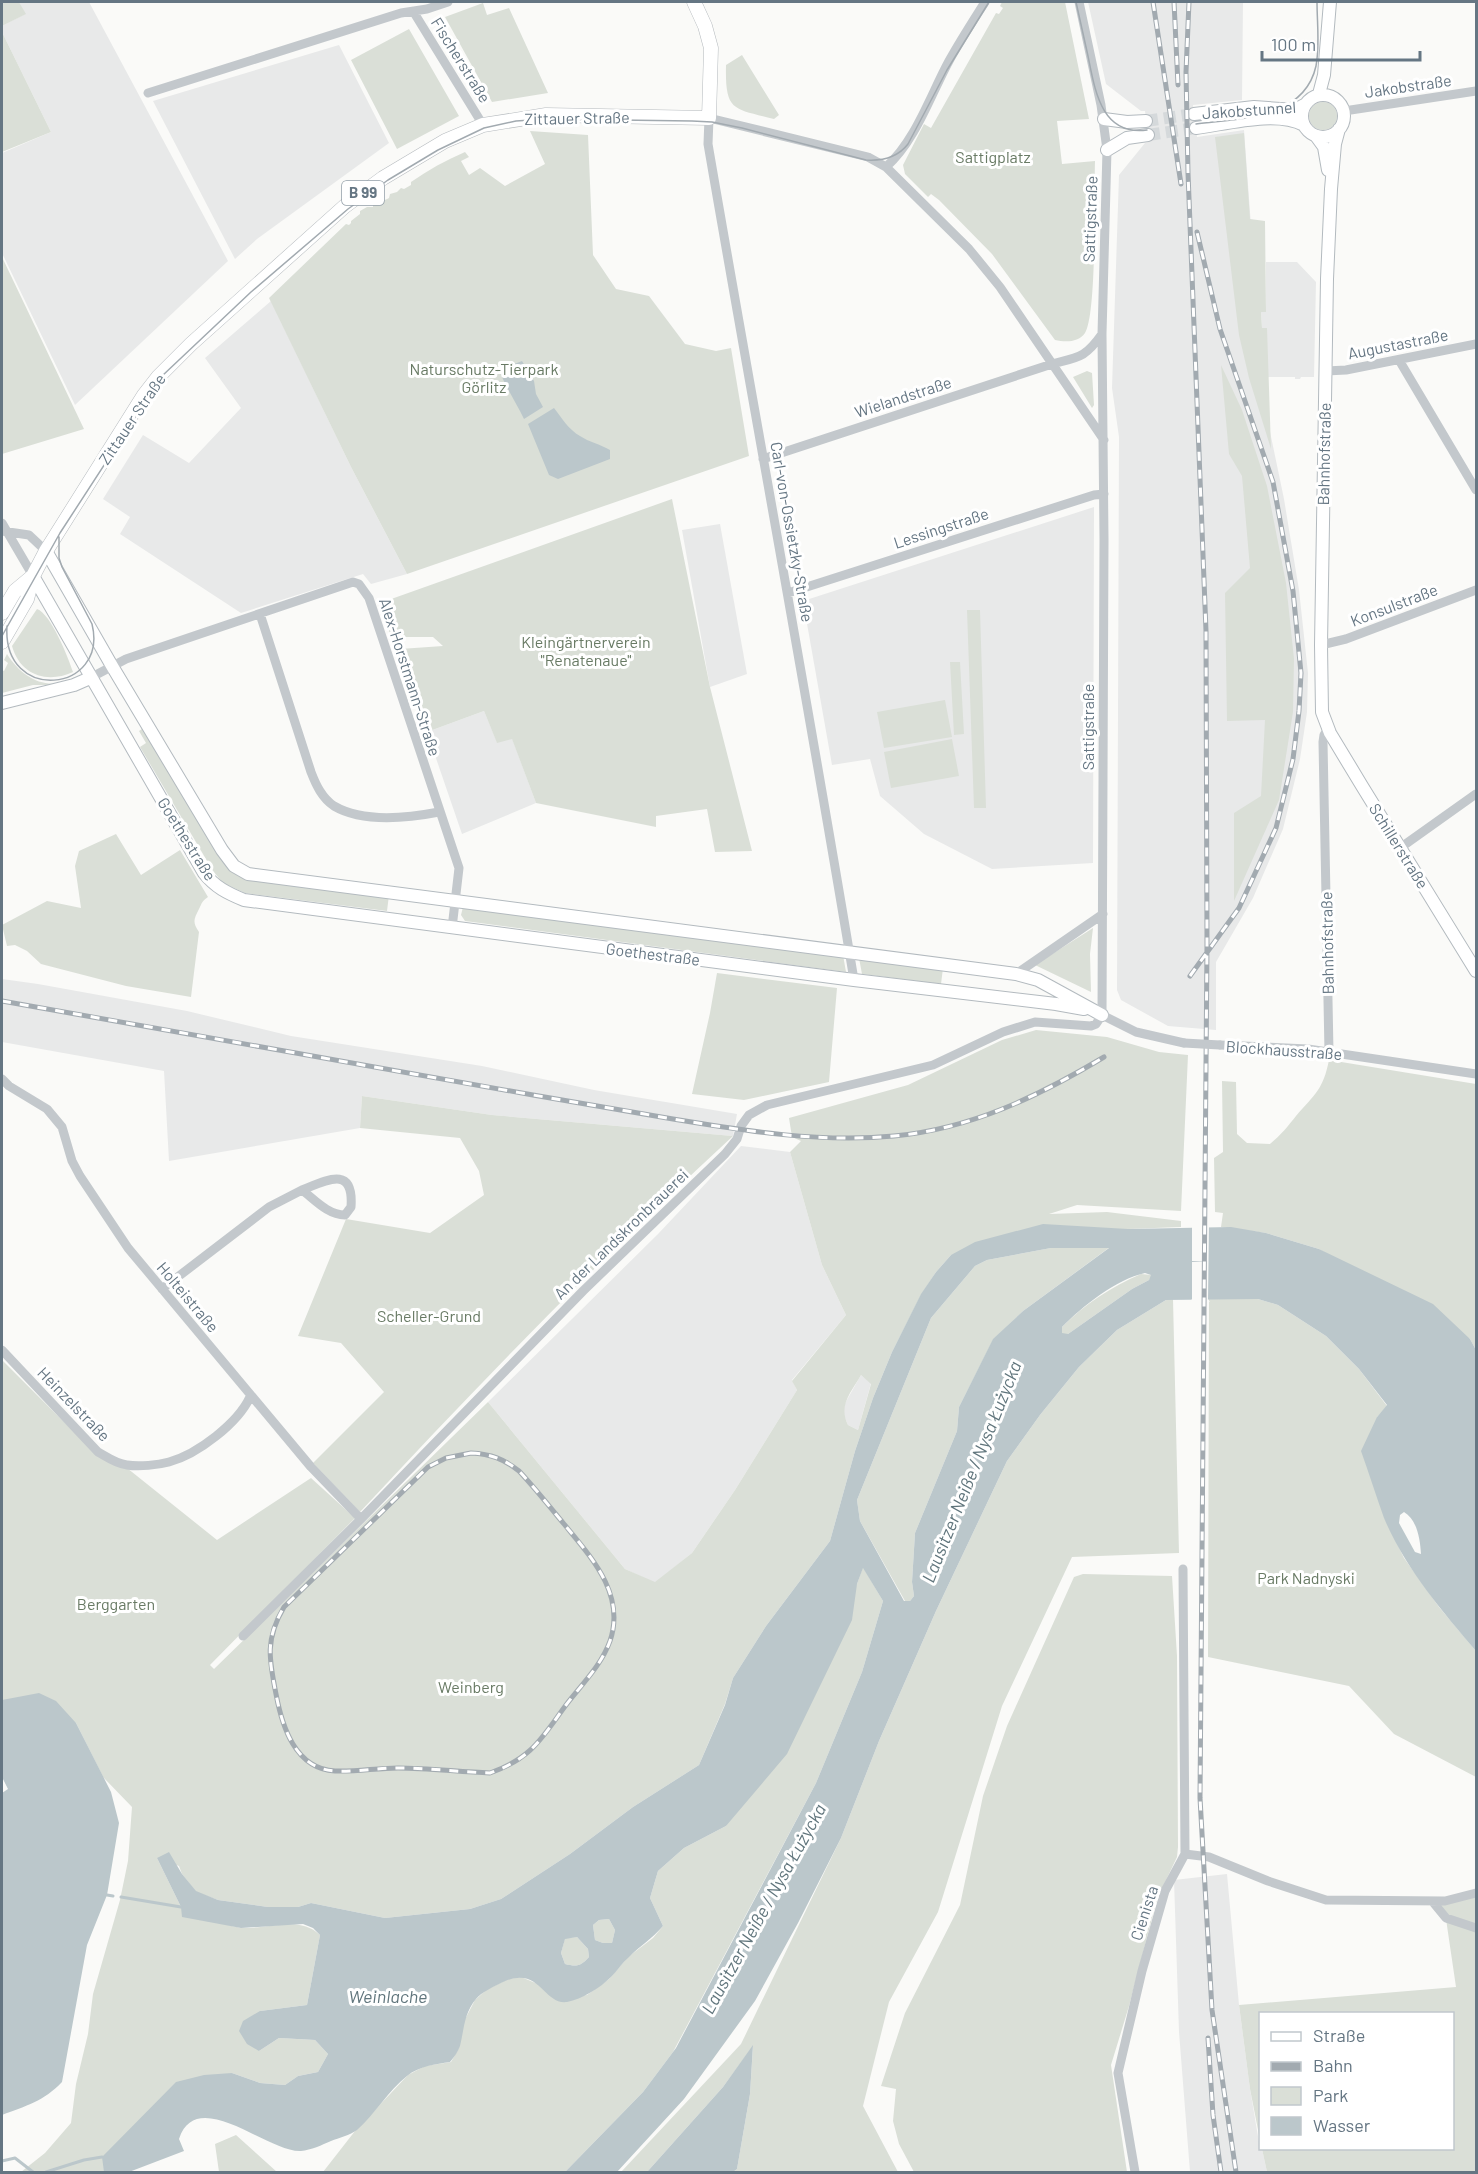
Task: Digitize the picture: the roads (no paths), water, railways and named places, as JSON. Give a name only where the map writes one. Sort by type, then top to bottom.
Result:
[{"type":"main road","points":[[694,2],[705,26],[711,48],[709,118]]},
{"type":"main road","name":"Zittauer Straße","points":[[2,642],[27,599],[33,576],[46,551],[144,395],[158,377],[190,344],[345,206],[413,159],[445,141],[483,125],[546,115],[709,118]]},
{"type":"main road","name":"Zittauer Straße","points":[[2,614],[15,591],[33,576]]},
{"type":"street","points":[[148,93],[390,16],[448,2]]},
{"type":"street","points":[[886,167],[895,160],[909,139],[950,60],[985,2]]},
{"type":"street","name":"Sattigstraße","points":[[1079,2],[1104,119],[1107,150],[1102,334],[1104,440],[1103,914],[1099,1013]]},
{"type":"street","points":[[1330,2],[1329,39],[1332,86],[1336,99],[1344,111]]},
{"type":"street","name":"Fischerstraße","points":[[413,11],[483,125]]},
{"type":"street","points":[[1319,94],[1323,87],[1329,39]]},
{"type":"street","name":"Jakobstraße","points":[[1344,111],[1476,91]]},
{"type":"street","points":[[1304,125],[1301,113],[1310,98],[1319,94],[1336,99]]},
{"type":"street","name":"Jakobstunnel","points":[[1194,114],[1254,107],[1295,110],[1304,105]]},
{"type":"street","name":"Bahnhofstraße","points":[[1329,1052],[1323,741],[1326,724],[1322,706],[1321,645],[1331,189],[1335,144],[1343,123],[1344,111]]},
{"type":"street","name":"Zittauer Straße","points":[[709,118],[859,155],[876,160],[886,167],[969,249],[1000,287],[1052,364]]},
{"type":"street","name":"Carl-von-Ossietzky-Straße","points":[[709,118],[708,144],[849,952]]},
{"type":"street","name":"Jakobstunnel","points":[[1197,128],[1277,118],[1292,120],[1304,125]]},
{"type":"street","points":[[1104,119],[1127,122],[1146,121]]},
{"type":"street","name":"Bahnhofstraße","points":[[1304,125],[1316,136],[1326,153],[1331,189]]},
{"type":"street","points":[[1316,136],[1329,136],[1339,129]]},
{"type":"street","points":[[1107,150],[1127,138],[1148,135]]},
{"type":"street","points":[[1102,334],[1082,356],[1052,364],[1104,440]]},
{"type":"street","name":"Augustastraße","points":[[1326,371],[1340,371],[1476,344]]},
{"type":"street","points":[[1400,360],[1476,490]]},
{"type":"street","name":"Wielandstraße","points":[[763,459],[1052,364]]},
{"type":"street","name":"Lessingstraße","points":[[788,593],[1104,494]]},
{"type":"street","points":[[3,528],[29,535],[46,551]]},
{"type":"street","points":[[3,528],[33,576]]},
{"type":"street","name":"Goethestraße","points":[[46,551],[227,859],[240,870],[258,876],[1016,974],[1038,980],[1099,1013]]},
{"type":"street","name":"Goethestraße","points":[[33,576],[204,873],[220,890],[244,900],[854,980],[1056,1004],[1099,1013]]},
{"type":"street","name":"Alex-Horstmann-Straße","points":[[112,666],[126,659],[353,582],[359,584],[367,593],[459,868],[456,900]]},
{"type":"street","name":"Konsulstraße","points":[[1321,645],[1346,639],[1476,590]]},
{"type":"street","points":[[260,614],[310,772],[319,791],[334,806],[360,815],[382,818],[413,817],[439,812]]},
{"type":"street","points":[[2,703],[65,687],[90,678],[112,666]]},
{"type":"street","name":"Schillerstraße","points":[[1326,724],[1476,971]]},
{"type":"street","points":[[1400,848],[1476,794]]},
{"type":"street","points":[[452,928],[456,900]]},
{"type":"street","points":[[1016,974],[1103,914]]},
{"type":"street","points":[[849,952],[854,980]]},
{"type":"street","name":"Blockhausstraße","points":[[1099,1013],[1136,1032],[1184,1044],[1329,1052],[1476,1074]]},
{"type":"street","name":"An der Landskronbrauerei","points":[[243,1636],[361,1519],[575,1299],[725,1154],[737,1140],[741,1126],[748,1115],[776,1102],[933,1065],[1003,1032],[1028,1024],[1048,1022],[1091,1026],[1096,1024],[1099,1013]]},
{"type":"street","name":"Holteistraße","points":[[2,1079],[5,1087],[47,1109],[62,1127],[72,1161],[80,1176],[128,1248],[311,1467],[361,1519]]},
{"type":"street","points":[[162,1289],[269,1207],[302,1190],[335,1177],[342,1179],[351,1190],[351,1207],[345,1215],[338,1215],[324,1208],[302,1190]]},
{"type":"street","name":"Heinzelstraße","points":[[2,1350],[98,1452],[127,1466],[168,1463],[198,1449],[245,1408],[250,1396]]},
{"type":"street","points":[[1183,1569],[1185,1854],[1209,1857],[1268,1881],[1326,1900],[1444,1901],[1476,1893]]},
{"type":"street","name":"Cienista","points":[[1135,2172],[1118,2073],[1142,1971],[1165,1891],[1185,1854]]},
{"type":"street","points":[[1432,1901],[1446,1918],[1476,1928]]},
{"type":"water","points":[[522,361],[534,381],[536,394],[543,407],[524,419],[499,370]]},
{"type":"water","points":[[554,408],[576,433],[610,450],[610,459],[558,479],[549,475],[528,424]]},
{"type":"water","points":[[1043,1224],[1128,1229],[1231,1227],[1266,1233],[1319,1249],[1433,1304],[1470,1339],[1476,1350],[1476,1651],[1437,1605],[1413,1572],[1384,1518],[1361,1451],[1377,1417],[1387,1405],[1359,1369],[1326,1336],[1278,1305],[1258,1299],[1166,1300],[1117,1330],[1079,1367],[1007,1461],[936,1611],[879,1741],[841,1838],[798,1923],[755,2001],[684,2099],[617,2172],[565,2172],[643,2092],[676,2048],[816,1783],[862,1672],[883,1601],[863,1568],[857,1584],[852,1620],[787,1754],[726,1826],[684,1848],[658,1871],[650,1898],[663,1926],[626,1959],[602,1985],[585,1996],[567,2002],[559,2001],[532,1981],[523,1978],[513,1979],[487,1990],[472,2004],[460,2046],[450,2062],[428,2066],[412,2073],[400,2082],[357,2130],[309,2150],[287,2149],[234,2126],[217,2120],[201,2118],[188,2124],[179,2139],[184,2151],[129,2172],[104,2172],[102,2157],[176,2082],[204,2075],[232,2073],[260,2083],[285,2085],[298,2076],[318,2072],[328,2054],[315,2040],[279,2038],[259,2051],[247,2044],[239,2031],[243,2021],[260,2011],[307,2005],[320,1935],[313,1928],[303,1924],[241,1928],[182,1917],[181,1907],[157,1858],[169,1852],[182,1874],[196,1891],[218,1900],[268,1907],[298,1907],[311,1903],[385,1918],[470,1909],[501,1899],[570,1854],[633,1807],[699,1765],[725,1705],[733,1678],[766,1626],[830,1541],[855,1451],[873,1398],[892,1352],[921,1294],[951,1255],[975,1242]],"holes":[[[1051,1248],[1109,1248],[1023,1311],[993,1339],[959,1407],[957,1431],[915,1533],[912,1582],[914,1596],[910,1601],[904,1601],[860,1521],[857,1500],[931,1318],[975,1266],[987,1260]],[[1145,1273],[1151,1275],[1149,1280],[1132,1289],[1068,1334],[1062,1333],[1062,1327],[1089,1303],[1111,1287]],[[1404,1512],[1415,1525],[1421,1554],[1415,1552],[1399,1523],[1400,1515]],[[609,1919],[615,1930],[612,1943],[595,1940],[593,1925],[599,1920]],[[577,1937],[588,1949],[589,1957],[578,1965],[565,1964],[561,1953],[565,1939]]]},
{"type":"water","points":[[39,1693],[56,1701],[76,1723],[111,1792],[119,1823],[107,1895],[87,1945],[62,2082],[55,2089],[27,2106],[2,2115],[2,1793],[8,1789],[2,1777],[2,1700]]},
{"type":"water","points":[[753,2045],[750,2094],[737,2169],[733,2172],[647,2172],[723,2087]]},
{"type":"waterway","points":[[107,1895],[113,1896]]},
{"type":"waterway","points":[[121,1897],[181,1907]]},
{"type":"waterway","points":[[46,2172],[102,2157]]},
{"type":"waterway","points":[[2,2161],[15,2158],[33,2172]]},
{"type":"tunnel","points":[[1146,121],[1194,114]]},
{"type":"tunnel","points":[[1148,135],[1196,128]]},
{"type":"tram line","points":[[2,636],[60,533],[162,376],[251,292],[348,209],[388,180],[438,150],[484,128],[516,121],[546,119],[712,122],[866,160],[889,157],[908,144],[947,70],[989,2]]},
{"type":"tram line","points":[[1076,2],[1094,83],[1103,108],[1119,126],[1132,130],[1147,130]]},
{"type":"tram line","points":[[1196,124],[1267,113],[1298,97],[1309,84],[1316,66],[1317,2]]},
{"type":"tram line","points":[[7,626],[10,651],[21,668],[36,678],[54,680],[71,676],[85,664],[93,647],[92,624],[62,567],[59,558],[59,537]]},
{"type":"railway","points":[[1153,2],[1181,184]]},
{"type":"railway","points":[[1174,2],[1178,85]]},
{"type":"railway","points":[[1189,2],[1186,72],[1188,173],[1206,631],[1207,944],[1200,1798],[1212,2010],[1236,2172]]},
{"type":"railway","points":[[1190,976],[1239,908],[1276,828],[1293,759],[1301,673],[1293,591],[1273,482],[1220,329],[1197,232]]},
{"type":"railway","points":[[2,1001],[673,1119],[811,1137],[894,1136],[950,1126],[1004,1109],[1055,1085],[1104,1057]]},
{"type":"railway","points":[[471,1453],[497,1458],[519,1471],[595,1563],[610,1592],[613,1608],[614,1624],[602,1659],[542,1738],[516,1761],[490,1773],[410,1768],[335,1771],[310,1763],[293,1744],[279,1706],[270,1660],[271,1639],[278,1618],[284,1607],[428,1467],[446,1458],[471,1453]]},
{"type":"railway","points":[[1208,2038],[1213,2115],[1221,2172]]},
{"type":"park label","name":"Sattigplatz","points":[[993,157]]},
{"type":"park label","name":"Naturschutz-Tierpark Görlitz","points":[[484,378]]},
{"type":"park label","name":"Kleingärtnerverein \"Renatenaue\"","points":[[586,651]]},
{"type":"park label","name":"Scheller-Grund","points":[[429,1316]]},
{"type":"park label","name":"Park Nadnyski","points":[[1306,1578]]},
{"type":"park label","name":"Berggarten","points":[[116,1604]]},
{"type":"park label","name":"Weinberg","points":[[471,1687]]},
{"type":"water label","name":"Lausitzer Neiße / Nysa Łużycka","points":[[972,1472]]},
{"type":"water label","name":"Lausitzer Neiße / Nysa Łużycka","points":[[764,1909]]},
{"type":"water label","name":"Weinlache","points":[[388,1997]]}]
